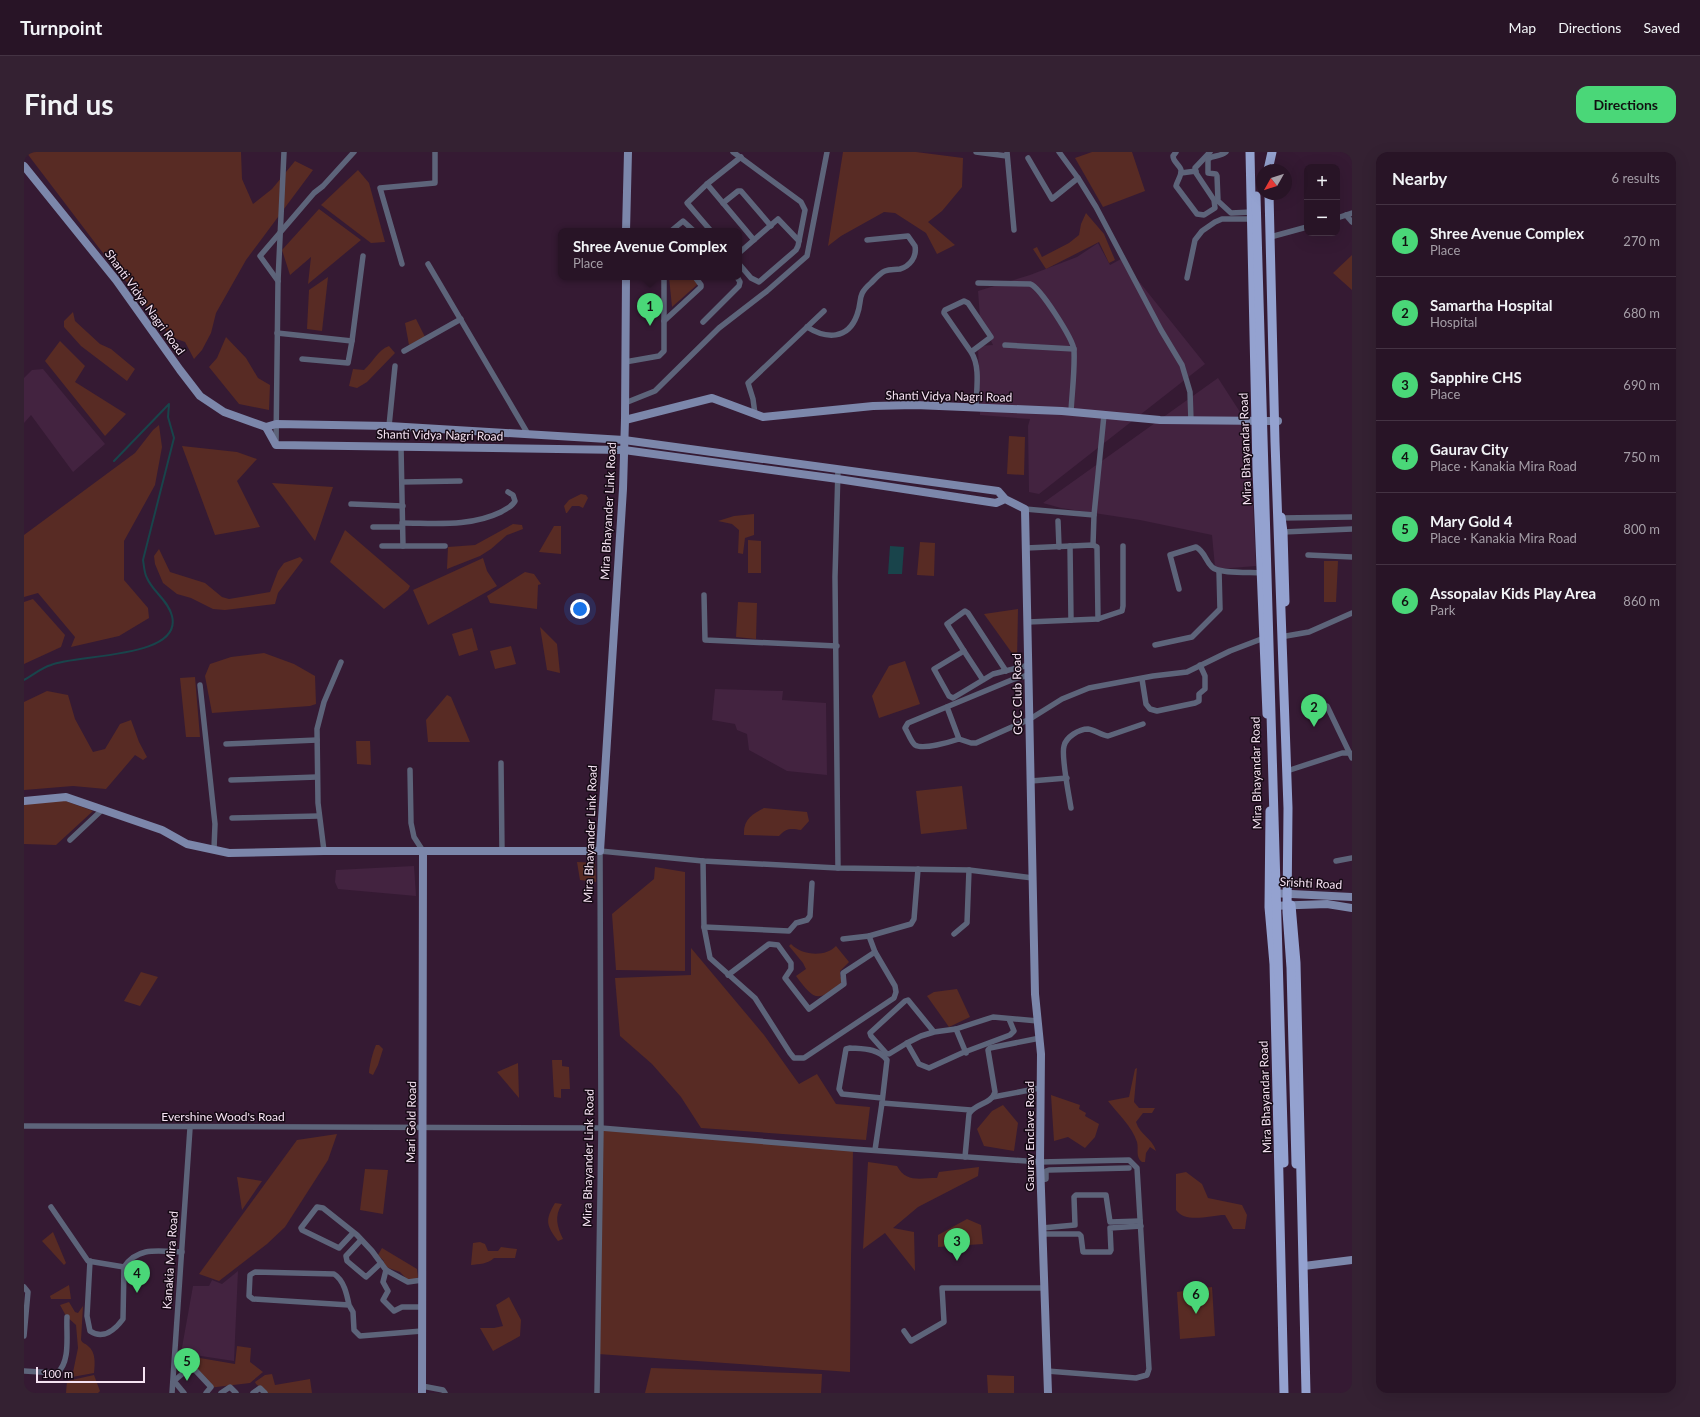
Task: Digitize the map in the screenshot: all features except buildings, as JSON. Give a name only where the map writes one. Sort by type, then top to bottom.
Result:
[{"type":"main road","name":"Mira Bhayandar Road","points":[[1250,152],[1256,422],[1270,811],[1268,892],[1274,964],[1284,1393]]},
{"type":"main road","points":[[1250,152],[1256,168],[1285,1188],[1280,1211]]},
{"type":"main road","points":[[1269,164],[1272,152]]},
{"type":"main road","points":[[1272,152],[1272,164]]},
{"type":"main road","points":[[1269,200],[1275,447],[1288,808],[1287,912],[1291,975],[1297,1185],[1302,1210]]},
{"type":"main road","points":[[1273,200],[1278,421],[1292,810],[1290,892],[1296,963],[1306,1393]]},
{"type":"street","points":[[276,445],[278,281],[284,152]]},
{"type":"street","points":[[278,281],[260,256],[314,193],[323,186],[354,152]]},
{"type":"street","points":[[402,264],[380,188],[435,183],[435,152]]},
{"type":"street","points":[[626,228],[628,152]]},
{"type":"street","points":[[733,152],[803,204],[805,210],[796,250],[759,282],[751,278],[742,268]]},
{"type":"street","points":[[625,403],[655,391],[719,328],[767,291],[807,256],[827,152]]},
{"type":"street","points":[[976,152],[1007,154],[1014,230]]},
{"type":"street","points":[[1059,152],[1096,206],[1161,330],[1182,365],[1190,392],[1191,421]]},
{"type":"street","points":[[1176,152],[1173,159],[1181,169],[1176,186],[1197,214],[1204,216],[1215,208],[1215,204],[1196,170],[1198,164],[1210,152]]},
{"type":"street","points":[[1226,152],[1220,156],[1210,157],[1208,159],[1208,173],[1216,174],[1217,176],[1218,201],[1231,213],[1252,215]]},
{"type":"street","points":[[708,228],[687,203],[707,184],[741,157]]},
{"type":"street","points":[[1028,158],[1052,199],[1078,178]]},
{"type":"street","name":"Shanti Vidya Nagri Road","points":[[24,166],[116,280],[200,396],[224,412],[266,427],[276,424],[389,426],[624,440],[998,492]]},
{"type":"street","points":[[1181,172],[1196,170]]},
{"type":"street","points":[[707,184],[754,240]]},
{"type":"street","points":[[723,203],[738,191],[741,191],[771,226]]},
{"type":"street","points":[[1349,214],[1352,222]]},
{"type":"street","points":[[1187,278],[1195,240],[1202,231],[1222,219],[1252,215]]},
{"type":"street","points":[[742,250],[778,219],[799,241]]},
{"type":"street","points":[[675,228],[683,221],[691,228]]},
{"type":"street","points":[[1274,236],[1304,228]]},
{"type":"street","points":[[807,327],[827,336],[836,335],[845,331],[857,314],[862,290],[884,272],[901,269],[909,265],[914,257],[915,246],[908,236],[867,240]]},
{"type":"street","points":[[302,359],[348,362],[363,256]]},
{"type":"street","points":[[428,264],[528,434]]},
{"type":"street","name":"Mira Bhayander Link Road","points":[[597,1393],[601,1128],[600,851],[623,490],[626,280]]},
{"type":"street","points":[[625,362],[659,356],[664,351],[664,280]]},
{"type":"street","points":[[664,321],[701,287],[697,280]]},
{"type":"street","points":[[703,322],[739,286],[739,280]]},
{"type":"street","points":[[978,283],[1034,285],[1050,306],[1074,349],[1071,412]]},
{"type":"street","points":[[971,352],[991,338],[991,336],[968,303],[964,301],[945,310],[944,312],[971,352],[976,363],[976,408]]},
{"type":"street","points":[[755,414],[753,397],[748,383],[824,311]]},
{"type":"street","points":[[404,351],[461,319]]},
{"type":"street","points":[[277,333],[352,341]]},
{"type":"street","points":[[1005,345],[1074,349]]},
{"type":"street","points":[[389,426],[395,366]]},
{"type":"street","name":"Shanti Vidya Nagri Road","points":[[625,420],[712,398],[763,417],[873,406],[915,405],[1071,412],[1160,420],[1278,421]]},
{"type":"street","points":[[1093,545],[1094,515],[1104,415]]},
{"type":"street","points":[[266,427],[276,445]]},
{"type":"street","name":"Shanti Vidya Nagri Road","points":[[276,445],[624,450],[838,479],[996,503]]},
{"type":"street","points":[[669,456],[670,446]]},
{"type":"street","points":[[401,447],[403,546]]},
{"type":"street","points":[[712,452],[712,462]]},
{"type":"street","points":[[838,469],[835,577],[837,646],[838,868]]},
{"type":"street","points":[[402,482],[460,481]]},
{"type":"street","points":[[373,527],[462,523],[490,517],[512,506],[515,501],[513,495],[508,492]]},
{"type":"street","points":[[998,492],[1005,499],[1025,509],[1094,515]]},
{"type":"street","points":[[996,503],[998,492]]},
{"type":"street","points":[[996,503],[1005,499]]},
{"type":"street","points":[[351,504],[402,506]]},
{"type":"street","name":"GCC Club Road","points":[[1025,509],[1033,878]]},
{"type":"street","points":[[1281,518],[1352,517]]},
{"type":"street","points":[[1058,521],[1058,547]]},
{"type":"street","points":[[1283,532],[1352,529]]},
{"type":"street","points":[[1026,548],[1093,545],[1097,547],[1098,619]]},
{"type":"street","points":[[382,546],[445,546]]},
{"type":"street","points":[[1070,546],[1071,620]]},
{"type":"street","points":[[1028,622],[1098,619],[1118,613],[1123,609],[1123,546]]},
{"type":"street","points":[[1179,589],[1170,555],[1196,547],[1202,551],[1212,567],[1219,571],[1262,573]]},
{"type":"street","points":[[1308,555],[1352,557]]},
{"type":"street","points":[[1155,645],[1192,637],[1220,609],[1219,571]]},
{"type":"street","points":[[704,595],[705,640],[837,646]]},
{"type":"street","points":[[983,680],[948,624],[965,612],[968,613],[1006,670]]},
{"type":"street","points":[[1286,636],[1309,632],[1352,613]]},
{"type":"street","points":[[1029,675],[1014,679],[908,723],[905,728],[913,742],[919,746],[945,744],[959,739],[976,743],[1030,719],[1062,699],[1089,688],[1142,678],[1187,672],[1230,651],[1264,638]]},
{"type":"street","points":[[964,651],[934,669],[949,696],[954,697],[994,674],[1029,665]]},
{"type":"street","points":[[324,851],[319,816],[317,729],[324,702],[341,662]]},
{"type":"street","points":[[1142,678],[1146,704],[1150,709],[1156,711],[1194,703],[1199,701],[1199,694],[1205,689],[1205,676],[1200,665]]},
{"type":"street","points":[[200,685],[215,824],[214,849]]},
{"type":"street","points":[[1290,770],[1350,751],[1327,706]]},
{"type":"street","points":[[946,707],[959,739]]},
{"type":"street","points":[[1071,808],[1063,747],[1070,737],[1082,730],[1087,729],[1108,736],[1143,724]]},
{"type":"street","points":[[226,744],[317,740]]},
{"type":"street","points":[[501,764],[502,851]]},
{"type":"street","points":[[410,770],[411,823],[414,837],[423,851]]},
{"type":"street","points":[[231,780],[317,777]]},
{"type":"street","points":[[1031,781],[1067,778]]},
{"type":"street","points":[[24,801],[66,797],[162,830],[187,844],[229,852],[600,851],[703,861],[838,868],[918,868],[969,870],[1033,878]]},
{"type":"street","points":[[70,840],[103,809]]},
{"type":"street","points":[[232,818],[319,816]]},
{"type":"street","name":"Mari Gold Road","points":[[422,1390],[423,851]]},
{"type":"street","points":[[1336,861],[1352,858]]},
{"type":"street","points":[[703,861],[704,927],[710,958],[755,998],[794,1058],[804,1058],[894,998],[896,992],[895,986],[875,952],[869,936]]},
{"type":"street","points":[[843,939],[869,936],[911,924],[914,919],[918,868]]},
{"type":"street","points":[[954,934],[967,923],[969,870]]},
{"type":"street","name":"Gaurav Enclave Road","points":[[1033,878],[1035,994],[1040,1038],[1040,1162],[1048,1393]]},
{"type":"street","points":[[704,927],[789,931],[796,923],[807,920],[810,916],[812,883]]},
{"type":"street","name":"Srishti Road","points":[[1268,892],[1290,892],[1352,897]]},
{"type":"street","name":"Srishti Road","points":[[1269,906],[1327,904],[1352,908]]},
{"type":"street","points":[[728,975],[769,944],[778,945],[792,963],[791,968],[785,978],[808,1009],[810,1009],[844,984],[843,973],[875,952]]},
{"type":"street","points":[[934,1032],[908,1000],[905,1001],[870,1033],[888,1054],[891,1054],[907,1043],[934,1032],[956,1029],[993,1017],[1038,1021]]},
{"type":"street","points":[[907,1043],[920,1064],[926,1068],[934,1067],[1013,1033],[1014,1031],[1009,1019]]},
{"type":"street","points":[[956,1029],[966,1053]]},
{"type":"street","points":[[993,1097],[995,1092],[988,1050],[990,1048],[1040,1038]]},
{"type":"street","points":[[876,1150],[882,1101],[887,1064],[884,1057],[873,1050],[846,1049],[839,1089],[842,1094],[882,1101],[971,1110],[984,1104],[993,1097],[1040,1088]]},
{"type":"street","points":[[965,1157],[967,1122],[971,1110]]},
{"type":"street","name":"Evershine Wood's Road","points":[[24,1126],[190,1128],[601,1128],[1040,1162],[1129,1160],[1137,1168],[1149,1369],[1147,1375],[1136,1378],[1047,1371]]},
{"type":"street","name":"Kanakia Mira Road","points":[[172,1393],[190,1128]]},
{"type":"street","points":[[1113,1160],[1113,1168]]},
{"type":"street","points":[[1041,1180],[1046,1179],[1046,1171],[1049,1170],[1129,1168]]},
{"type":"street","points":[[1042,1231],[1075,1225],[1074,1197],[1076,1195],[1106,1195],[1110,1222],[1140,1224]]},
{"type":"street","points":[[353,1232],[339,1248],[302,1230],[301,1228],[317,1207],[320,1206],[353,1232],[386,1270],[408,1282],[422,1280]]},
{"type":"street","points":[[51,1207],[90,1261],[87,1316],[90,1331],[95,1334],[104,1334],[111,1331],[123,1319],[124,1267],[132,1257],[141,1252],[182,1252]]},
{"type":"street","points":[[1042,1231],[1080,1234],[1082,1236],[1082,1252],[1110,1252],[1110,1228],[1140,1224]]},
{"type":"street","points":[[361,1240],[346,1256],[347,1261],[366,1277],[381,1263]]},
{"type":"street","points":[[1304,1266],[1352,1260]]},
{"type":"street","points":[[90,1261],[124,1267]]},
{"type":"street","points":[[386,1270],[383,1282],[387,1293],[383,1300],[394,1311],[402,1307],[422,1307]]},
{"type":"street","points":[[349,1305],[253,1299],[249,1296],[250,1275],[255,1272],[334,1274],[337,1276],[346,1291],[349,1305],[353,1312],[354,1330],[360,1336],[422,1331]]},
{"type":"street","points":[[24,1287],[28,1292],[26,1296],[24,1336]]},
{"type":"street","points":[[904,1331],[911,1341],[944,1322],[942,1288],[1044,1288]]},
{"type":"street","points":[[24,1371],[57,1373],[62,1369],[66,1356],[67,1318]]},
{"type":"street","points":[[184,1393],[174,1381],[189,1368],[196,1371],[211,1387],[206,1393]]},
{"type":"street","points":[[221,1393],[230,1387],[236,1393]]},
{"type":"street","points":[[253,1393],[260,1388],[265,1393]]},
{"type":"street","points":[[422,1390],[443,1390],[444,1393]]},
{"type":"shaded area","points":[[26,152],[241,152],[242,179],[253,204],[272,189],[295,161],[313,170],[246,260],[216,313],[211,333],[202,350],[194,359],[185,342],[171,337],[99,248]]},
{"type":"shaded area","points":[[843,152],[916,152],[963,158],[962,187],[942,211],[928,222],[955,245],[937,254],[926,233],[895,213],[884,212],[841,236],[828,246]]},
{"type":"shaded area","points":[[1092,152],[1132,152],[1145,191],[1103,207],[1075,158]]},
{"type":"shaded area","points":[[358,170],[369,183],[385,242],[371,243],[321,205]]},
{"type":"shaded area","points":[[319,209],[361,240],[308,284],[311,257],[290,275],[282,250]]},
{"type":"shaded area","points":[[1086,213],[1104,234],[1115,260],[1109,263],[1099,242],[1046,269],[1033,249],[1037,247],[1042,257],[1069,243],[1079,235],[1081,224]]},
{"type":"shaded area","points":[[1098,243],[1110,265],[1121,259],[1205,364],[1039,494],[1029,492],[1028,426],[1030,419],[980,415],[978,346],[993,345],[980,318],[978,291],[1030,275],[1077,257]]},
{"type":"shaded area","points":[[1352,255],[1352,290],[1333,273]]},
{"type":"shaded area","points":[[328,277],[322,331],[307,329],[309,290]]},
{"type":"shaded area","points":[[669,280],[695,280],[698,284],[672,307]]},
{"type":"shaded area","points":[[73,312],[75,321],[100,344],[111,349],[135,369],[127,381],[81,346],[64,327],[64,321]]},
{"type":"shaded area","points":[[416,319],[425,337],[409,345],[405,323]]},
{"type":"shaded area","points":[[226,337],[246,358],[258,378],[270,385],[269,410],[239,404],[209,367],[217,358]]},
{"type":"shaded area","points":[[60,341],[85,366],[75,382],[126,414],[105,436],[45,361]]},
{"type":"shaded area","points":[[389,346],[395,353],[367,382],[357,388],[349,386],[353,369],[364,370],[379,353]]},
{"type":"shaded area","points":[[43,369],[105,444],[73,472],[31,415],[24,423],[24,378],[32,370]]},
{"type":"shaded area","points":[[1218,378],[1249,426],[1256,566],[1219,569],[1215,567],[1212,535],[1140,520],[1061,508],[1043,503]]},
{"type":"shaded area","points":[[159,425],[162,447],[155,485],[124,541],[124,580],[148,608],[149,618],[119,636],[71,647],[75,637],[38,593],[24,597],[24,535],[135,453],[153,430]]},
{"type":"shaded area","points":[[1009,436],[1025,437],[1024,475],[1007,474]]},
{"type":"shaded area","points":[[182,446],[237,452],[257,459],[237,481],[260,527],[215,535]]},
{"type":"shaded area","points":[[272,483],[333,487],[315,541]]},
{"type":"shaded area","points":[[581,494],[586,495],[588,498],[583,508],[579,506],[572,506],[566,513],[564,506],[569,500]]},
{"type":"shaded area","points":[[754,514],[754,535],[745,538],[743,554],[738,553],[739,530],[732,524],[718,521],[734,516]]},
{"type":"shaded area","points":[[513,524],[522,525],[523,529],[507,535],[491,549],[480,556],[447,569],[448,547],[475,545]]},
{"type":"shaded area","points":[[554,526],[561,526],[561,554],[539,552]]},
{"type":"shaded area","points":[[345,530],[410,586],[408,590],[384,609],[330,562]]},
{"type":"shaded area","points":[[748,540],[761,541],[761,573],[748,573]]},
{"type":"shaded area","points":[[920,542],[935,543],[934,576],[917,575]]},
{"type":"shaded area","points":[[890,546],[904,547],[902,574],[888,574]]},
{"type":"shaded area","points":[[159,549],[170,572],[205,583],[222,597],[229,599],[270,592],[278,571],[284,563],[300,557],[303,560],[278,593],[275,604],[225,610],[213,609],[191,598],[177,594],[163,583],[155,564],[154,556]]},
{"type":"shaded area","points":[[483,558],[487,571],[497,586],[428,625],[413,590]]},
{"type":"shaded area","points":[[1324,561],[1338,561],[1336,602],[1324,602]]},
{"type":"shaded area","points":[[525,572],[534,574],[541,584],[538,585],[537,609],[490,603],[487,596]]},
{"type":"shaded area","points":[[33,599],[65,635],[61,647],[24,664],[24,602]]},
{"type":"shaded area","points":[[738,602],[757,603],[756,639],[736,637]]},
{"type":"shaded area","points":[[1018,609],[1017,660],[984,614]]},
{"type":"shaded area","points":[[540,627],[557,644],[560,673],[547,670]]},
{"type":"shaded area","points":[[472,628],[478,650],[459,656],[452,634]]},
{"type":"shaded area","points":[[511,646],[516,664],[495,669],[490,651]]},
{"type":"shaded area","points":[[264,653],[294,664],[315,676],[316,704],[310,706],[212,713],[205,676],[210,664],[231,657]]},
{"type":"shaded area","points":[[905,661],[920,704],[879,718],[872,696],[889,666]]},
{"type":"shaded area","points":[[195,677],[200,737],[186,737],[180,678]]},
{"type":"shaded area","points":[[715,689],[783,691],[782,700],[826,703],[827,775],[787,771],[749,750],[747,734],[737,730],[735,724],[712,720]]},
{"type":"shaded area","points":[[47,691],[68,695],[75,719],[93,752],[105,749],[120,724],[131,720],[139,742],[147,757],[143,760],[135,755],[106,789],[73,786],[24,790],[24,702]]},
{"type":"shaded area","points":[[447,695],[451,697],[470,742],[428,742],[426,720]]},
{"type":"shaded area","points":[[356,741],[370,741],[371,765],[357,764]]},
{"type":"shaded area","points":[[962,786],[967,829],[921,834],[916,791]]},
{"type":"shaded area","points":[[63,800],[93,811],[56,845],[24,844],[24,804]]},
{"type":"shaded area","points":[[764,808],[807,812],[809,821],[801,830],[789,829],[784,831],[779,836],[744,835],[745,825],[749,818]]},
{"type":"shaded area","points":[[577,862],[595,863],[596,882],[580,880]]},
{"type":"shaded area","points":[[414,866],[416,896],[338,889],[335,882],[336,870]]},
{"type":"shaded area","points":[[655,867],[685,872],[685,971],[616,970],[612,914],[654,879]]},
{"type":"shaded area","points":[[791,944],[801,951],[813,954],[826,952],[836,946],[849,962],[840,971],[840,976],[843,981],[826,994],[816,996],[812,994],[796,976],[806,969],[789,946]]},
{"type":"shaded area","points":[[691,948],[764,1035],[799,1084],[817,1074],[836,1104],[870,1107],[866,1140],[701,1128],[681,1097],[652,1064],[620,1036],[615,978],[691,975]]},
{"type":"shaded area","points":[[141,972],[158,977],[140,1006],[124,1001]]},
{"type":"shaded area","points":[[957,989],[970,1017],[949,1027],[927,996],[934,992]]},
{"type":"shaded area","points":[[376,1045],[379,1045],[383,1049],[373,1075],[369,1073],[369,1070]]},
{"type":"shaded area","points":[[552,1060],[562,1060],[562,1066],[569,1067],[570,1089],[561,1089],[561,1098],[554,1097]]},
{"type":"shaded area","points":[[518,1063],[519,1098],[497,1072]]},
{"type":"shaded area","points":[[1137,1068],[1134,1102],[1139,1108],[1155,1108],[1152,1113],[1143,1113],[1136,1122],[1140,1130],[1152,1143],[1156,1151],[1150,1147],[1146,1153],[1145,1162],[1142,1162],[1139,1158],[1138,1145],[1132,1131],[1108,1101],[1129,1097],[1135,1069]]},
{"type":"shaded area","points":[[1051,1095],[1080,1105],[1079,1109],[1086,1113],[1085,1116],[1099,1124],[1095,1137],[1085,1148],[1068,1137],[1054,1141]]},
{"type":"shaded area","points":[[1003,1105],[1018,1123],[1014,1151],[984,1146],[977,1129],[992,1111]]},
{"type":"shaded area","points":[[601,1128],[853,1149],[850,1372],[598,1354]]},
{"type":"shaded area","points":[[337,1134],[328,1160],[285,1227],[267,1244],[219,1281],[199,1274],[297,1140]]},
{"type":"shaded area","points":[[868,1162],[897,1166],[905,1175],[919,1179],[937,1178],[939,1172],[979,1167],[978,1176],[918,1207],[893,1228],[914,1232],[915,1271],[885,1233],[863,1249]]},
{"type":"shaded area","points":[[365,1169],[388,1170],[383,1214],[360,1210]]},
{"type":"shaded area","points":[[1186,1172],[1202,1184],[1208,1198],[1242,1205],[1247,1215],[1245,1229],[1233,1229],[1225,1215],[1192,1218],[1180,1214],[1176,1210],[1176,1174]]},
{"type":"shaded area","points":[[237,1177],[262,1181],[242,1210]]},
{"type":"shaded area","points":[[555,1203],[562,1204],[558,1213],[557,1222],[563,1239],[558,1241],[551,1231],[548,1222],[548,1218]]},
{"type":"shaded area","points":[[967,1219],[981,1225],[983,1244],[938,1247],[938,1235]]},
{"type":"shaded area","points":[[53,1232],[66,1263],[64,1265],[42,1241]]},
{"type":"shaded area","points":[[480,1242],[485,1244],[488,1251],[498,1251],[501,1247],[517,1249],[515,1258],[494,1258],[486,1263],[471,1265],[473,1243]]},
{"type":"shaded area","points":[[382,1248],[417,1269],[418,1277],[415,1280],[409,1281],[400,1272],[383,1266],[384,1261],[378,1255]]},
{"type":"shaded area","points":[[238,1271],[234,1361],[181,1353],[193,1286],[209,1286],[212,1280],[222,1284]]},
{"type":"shaded area","points":[[69,1285],[71,1299],[51,1299],[50,1296]]},
{"type":"shaded area","points":[[1212,1287],[1215,1336],[1180,1339],[1177,1292]]},
{"type":"shaded area","points":[[509,1297],[521,1320],[520,1336],[493,1351],[480,1328],[494,1328],[503,1326],[496,1305]]},
{"type":"shaded area","points":[[69,1302],[75,1312],[78,1313],[83,1306],[81,1340],[91,1349],[94,1355],[94,1373],[72,1377],[78,1348],[76,1325],[66,1316],[60,1305]]},
{"type":"shaded area","points":[[237,1346],[251,1348],[250,1362],[263,1372],[250,1383],[208,1388],[208,1382],[192,1366],[194,1357],[235,1364]]},
{"type":"shaded area","points":[[651,1368],[822,1374],[821,1393],[645,1393]]},
{"type":"shaded area","points":[[272,1374],[275,1385],[310,1379],[312,1393],[267,1393],[255,1382],[265,1375]]},
{"type":"shaded area","points":[[94,1375],[100,1391],[98,1393],[66,1393],[67,1381]]},
{"type":"shaded area","points":[[987,1375],[1014,1376],[1014,1393],[988,1393]]},
{"type":"waterway","points":[[24,680],[51,665],[145,648],[161,640],[171,630],[172,616],[170,610],[153,588],[145,574],[143,560],[174,438],[168,417],[169,404],[114,461]]},
{"type":"place","name":"Shree Avenue Complex","points":[[650,326]]},
{"type":"place","name":"Samartha Hospital","points":[[1314,727]]},
{"type":"place","name":"Sapphire CHS","points":[[957,1261]]},
{"type":"place","name":"Gaurav City","points":[[137,1293]]},
{"type":"place","name":"Assopalav Kids Play Area","points":[[1196,1314]]},
{"type":"place","name":"Mary Gold 4","points":[[187,1381]]}]
